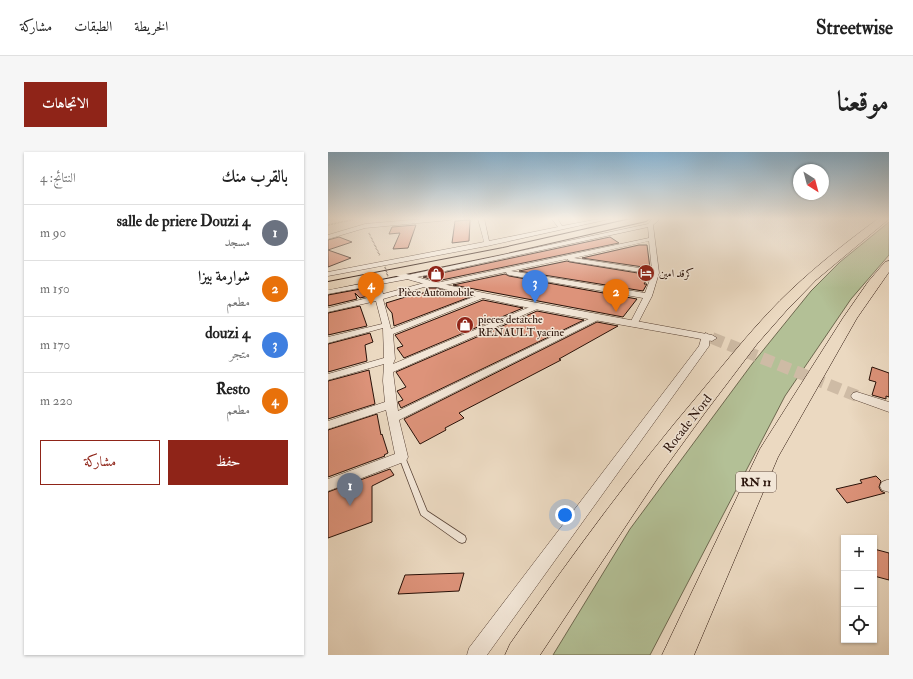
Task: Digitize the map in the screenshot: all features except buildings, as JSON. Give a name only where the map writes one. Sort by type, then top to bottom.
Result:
[{"type":"highway","points":[[328,281],[424,264],[528,241]]},
{"type":"highway","points":[[328,286],[385,277],[555,241]]},
{"type":"highway","name":"Rocade Nord","points":[[521,655],[655,463],[720,380],[773,318],[812,277],[854,241]]},
{"type":"highway","name":"RN 11","points":[[678,655],[768,455],[850,318],[889,264]]},
{"type":"street","points":[[328,274],[385,266],[499,241]]},
{"type":"street","points":[[328,292],[385,277],[408,277],[563,241]]},
{"type":"street","points":[[328,310],[424,285],[436,285],[502,272],[640,241]]},
{"type":"street","points":[[634,323],[648,296],[656,273],[652,241]]},
{"type":"street","points":[[562,258],[656,273]]},
{"type":"street","points":[[502,272],[648,296]]},
{"type":"street","points":[[385,277],[408,277],[484,296],[598,318],[709,337],[704,346],[476,655]]},
{"type":"street","points":[[328,485],[402,457],[391,404],[388,370],[390,359],[387,329],[378,298],[385,277]]},
{"type":"street","points":[[328,340],[387,329],[484,296]]},
{"type":"street","points":[[388,370],[540,306]]},
{"type":"street","points":[[394,418],[598,318]]},
{"type":"street","points":[[328,377],[390,359]]},
{"type":"street","points":[[857,396],[889,407]]},
{"type":"street","points":[[328,424],[391,404]]},
{"type":"lane","points":[[402,457],[424,512],[462,539]]},
{"type":"path","points":[[373,241],[385,266],[385,277]]},
{"type":"green space","points":[[865,241],[889,241],[889,255],[851,299],[785,396],[650,655],[553,655],[630,529],[752,364],[811,291],[840,262]]},
{"type":"tunnel","points":[[712,338],[857,396]]},
{"type":"place","name":"كرقد امين","points":[[646,273]]},
{"type":"place","name":"Pièce Automobile","points":[[436,274]]},
{"type":"place","name":"douzi 4","points":[[535,303]]},
{"type":"place","name":"Resto","points":[[371,305]]},
{"type":"place","name":"شوارمة بيزا","points":[[616,312]]},
{"type":"place","name":"pieces detatche RENAULT yacine","points":[[465,325]]},
{"type":"place","name":"salle de priere Douzi 4","points":[[350,506]]}]
